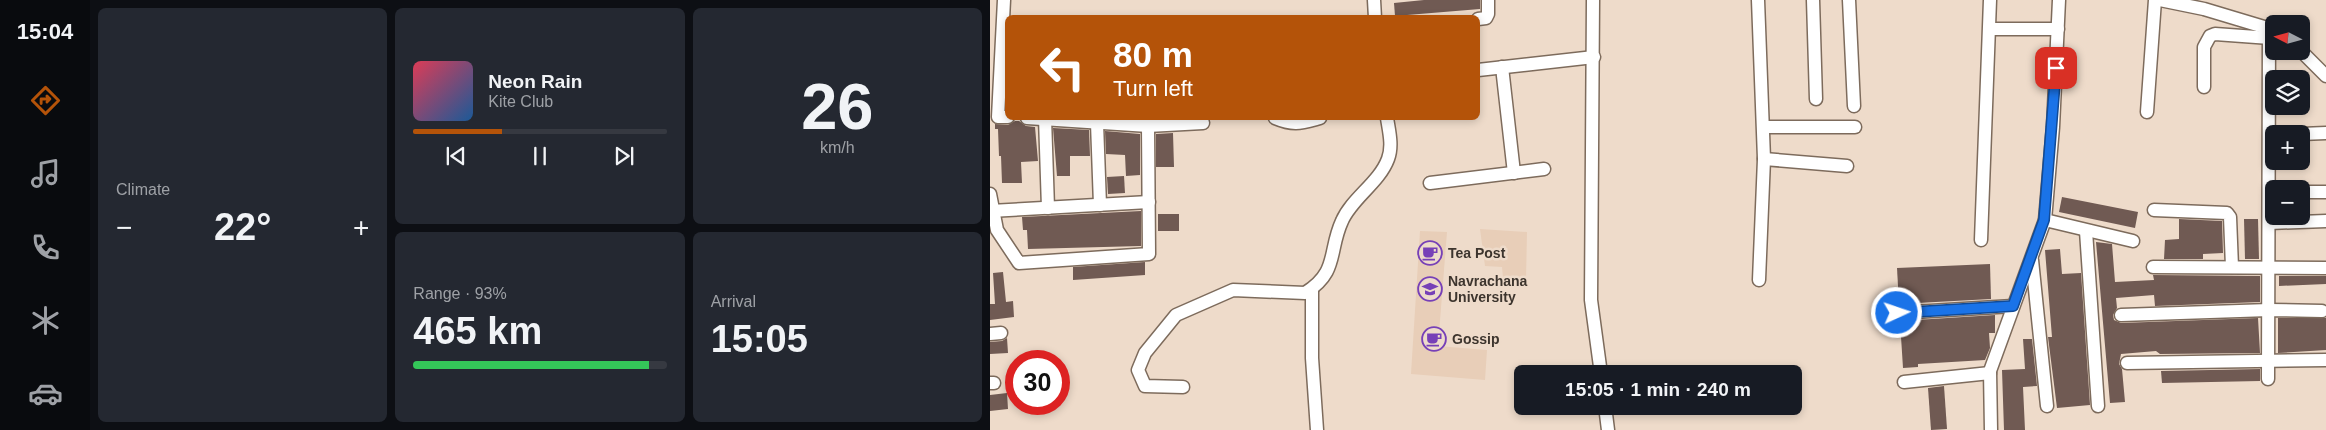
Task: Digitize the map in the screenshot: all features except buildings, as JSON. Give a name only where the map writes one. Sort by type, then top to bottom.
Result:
[{"type":"street","points":[[999,117],[1004,0]]},
{"type":"street","points":[[1374,0],[1375,15]]},
{"type":"street","points":[[1480,19],[1486,18],[1488,14],[1488,0]]},
{"type":"street","points":[[1593,0],[1591,300],[1600,365]]},
{"type":"street","points":[[1758,0],[1764,127],[1759,280]]},
{"type":"street","points":[[1812,0],[1816,99]]},
{"type":"street","points":[[1849,0],[1854,106]]},
{"type":"street","points":[[1981,240],[1990,0]]},
{"type":"street","points":[[1991,430],[1990,374],[2044,220],[2053,127],[2059,0]]},
{"type":"street","points":[[2147,112],[2155,0]]},
{"type":"street","points":[[2160,0],[2205,4],[2265,29]]},
{"type":"street","points":[[1990,29],[2058,29]]},
{"type":"street","points":[[2204,87],[2204,47],[2210,36],[2215,34],[2265,32]]},
{"type":"street","points":[[1480,70],[1594,57]]},
{"type":"street","points":[[2271,60],[2272,125]]},
{"type":"street","points":[[2310,60],[2326,76]]},
{"type":"street","points":[[1502,67],[1514,173]]},
{"type":"street","points":[[1045,120],[1048,208]]},
{"type":"street","points":[[1070,120],[1148,126],[1203,123]]},
{"type":"street","points":[[1280,120],[1291,124],[1310,120]]},
{"type":"street","points":[[1183,387],[1145,386],[1138,370],[1146,353],[1176,315],[1233,290],[1305,293],[1329,272],[1342,220],[1386,164],[1390,148],[1387,120]]},
{"type":"street","points":[[1096,122],[1100,205]]},
{"type":"street","points":[[990,194],[997,230],[1019,263],[1150,254],[1148,126]]},
{"type":"street","points":[[1764,127],[1855,127]]},
{"type":"street","points":[[2310,134],[2326,133]]},
{"type":"street","points":[[1764,159],[1847,166]]},
{"type":"street","points":[[1430,183],[1544,169]]},
{"type":"street","points":[[2310,192],[2326,192]]},
{"type":"street","points":[[992,211],[1149,202]]},
{"type":"street","points":[[2154,210],[2222,211],[2227,213],[2230,217],[2232,267]]},
{"type":"street","points":[[2044,220],[2133,241]]},
{"type":"street","points":[[2310,222],[2326,221]]},
{"type":"street","points":[[2268,379],[2269,225]]},
{"type":"street","points":[[2086,231],[2098,406]]},
{"type":"street","points":[[2031,257],[2048,406]]},
{"type":"street","points":[[2153,266],[2326,268]]},
{"type":"street","points":[[1312,288],[1312,358],[1317,430]]},
{"type":"street","points":[[1897,313],[2013,306]]},
{"type":"street","points":[[2121,315],[2269,310],[2322,311]]},
{"type":"street","points":[[2128,362],[2326,360]]},
{"type":"street","points":[[1904,382],[1990,374]]},
{"type":"street","points":[[1606,415],[1608,430]]},
{"type":"shaded area","points":[[1480,229],[1527,232],[1526,280],[1503,278],[1502,267],[1485,266]]},
{"type":"shaded area","name":"Navrachana University","points":[[1420,231],[1447,232],[1438,346],[1487,350],[1485,380],[1411,374]]},
{"type":"place","name":"Tea Post","points":[[1430,253]]},
{"type":"place","name":"Navrachana University","points":[[1430,289]]},
{"type":"place","name":"Gossip","points":[[1434,339]]},
{"type":"route","points":[[1897,313],[2013,306],[2044,220],[2053,127],[2056,68]]}]
